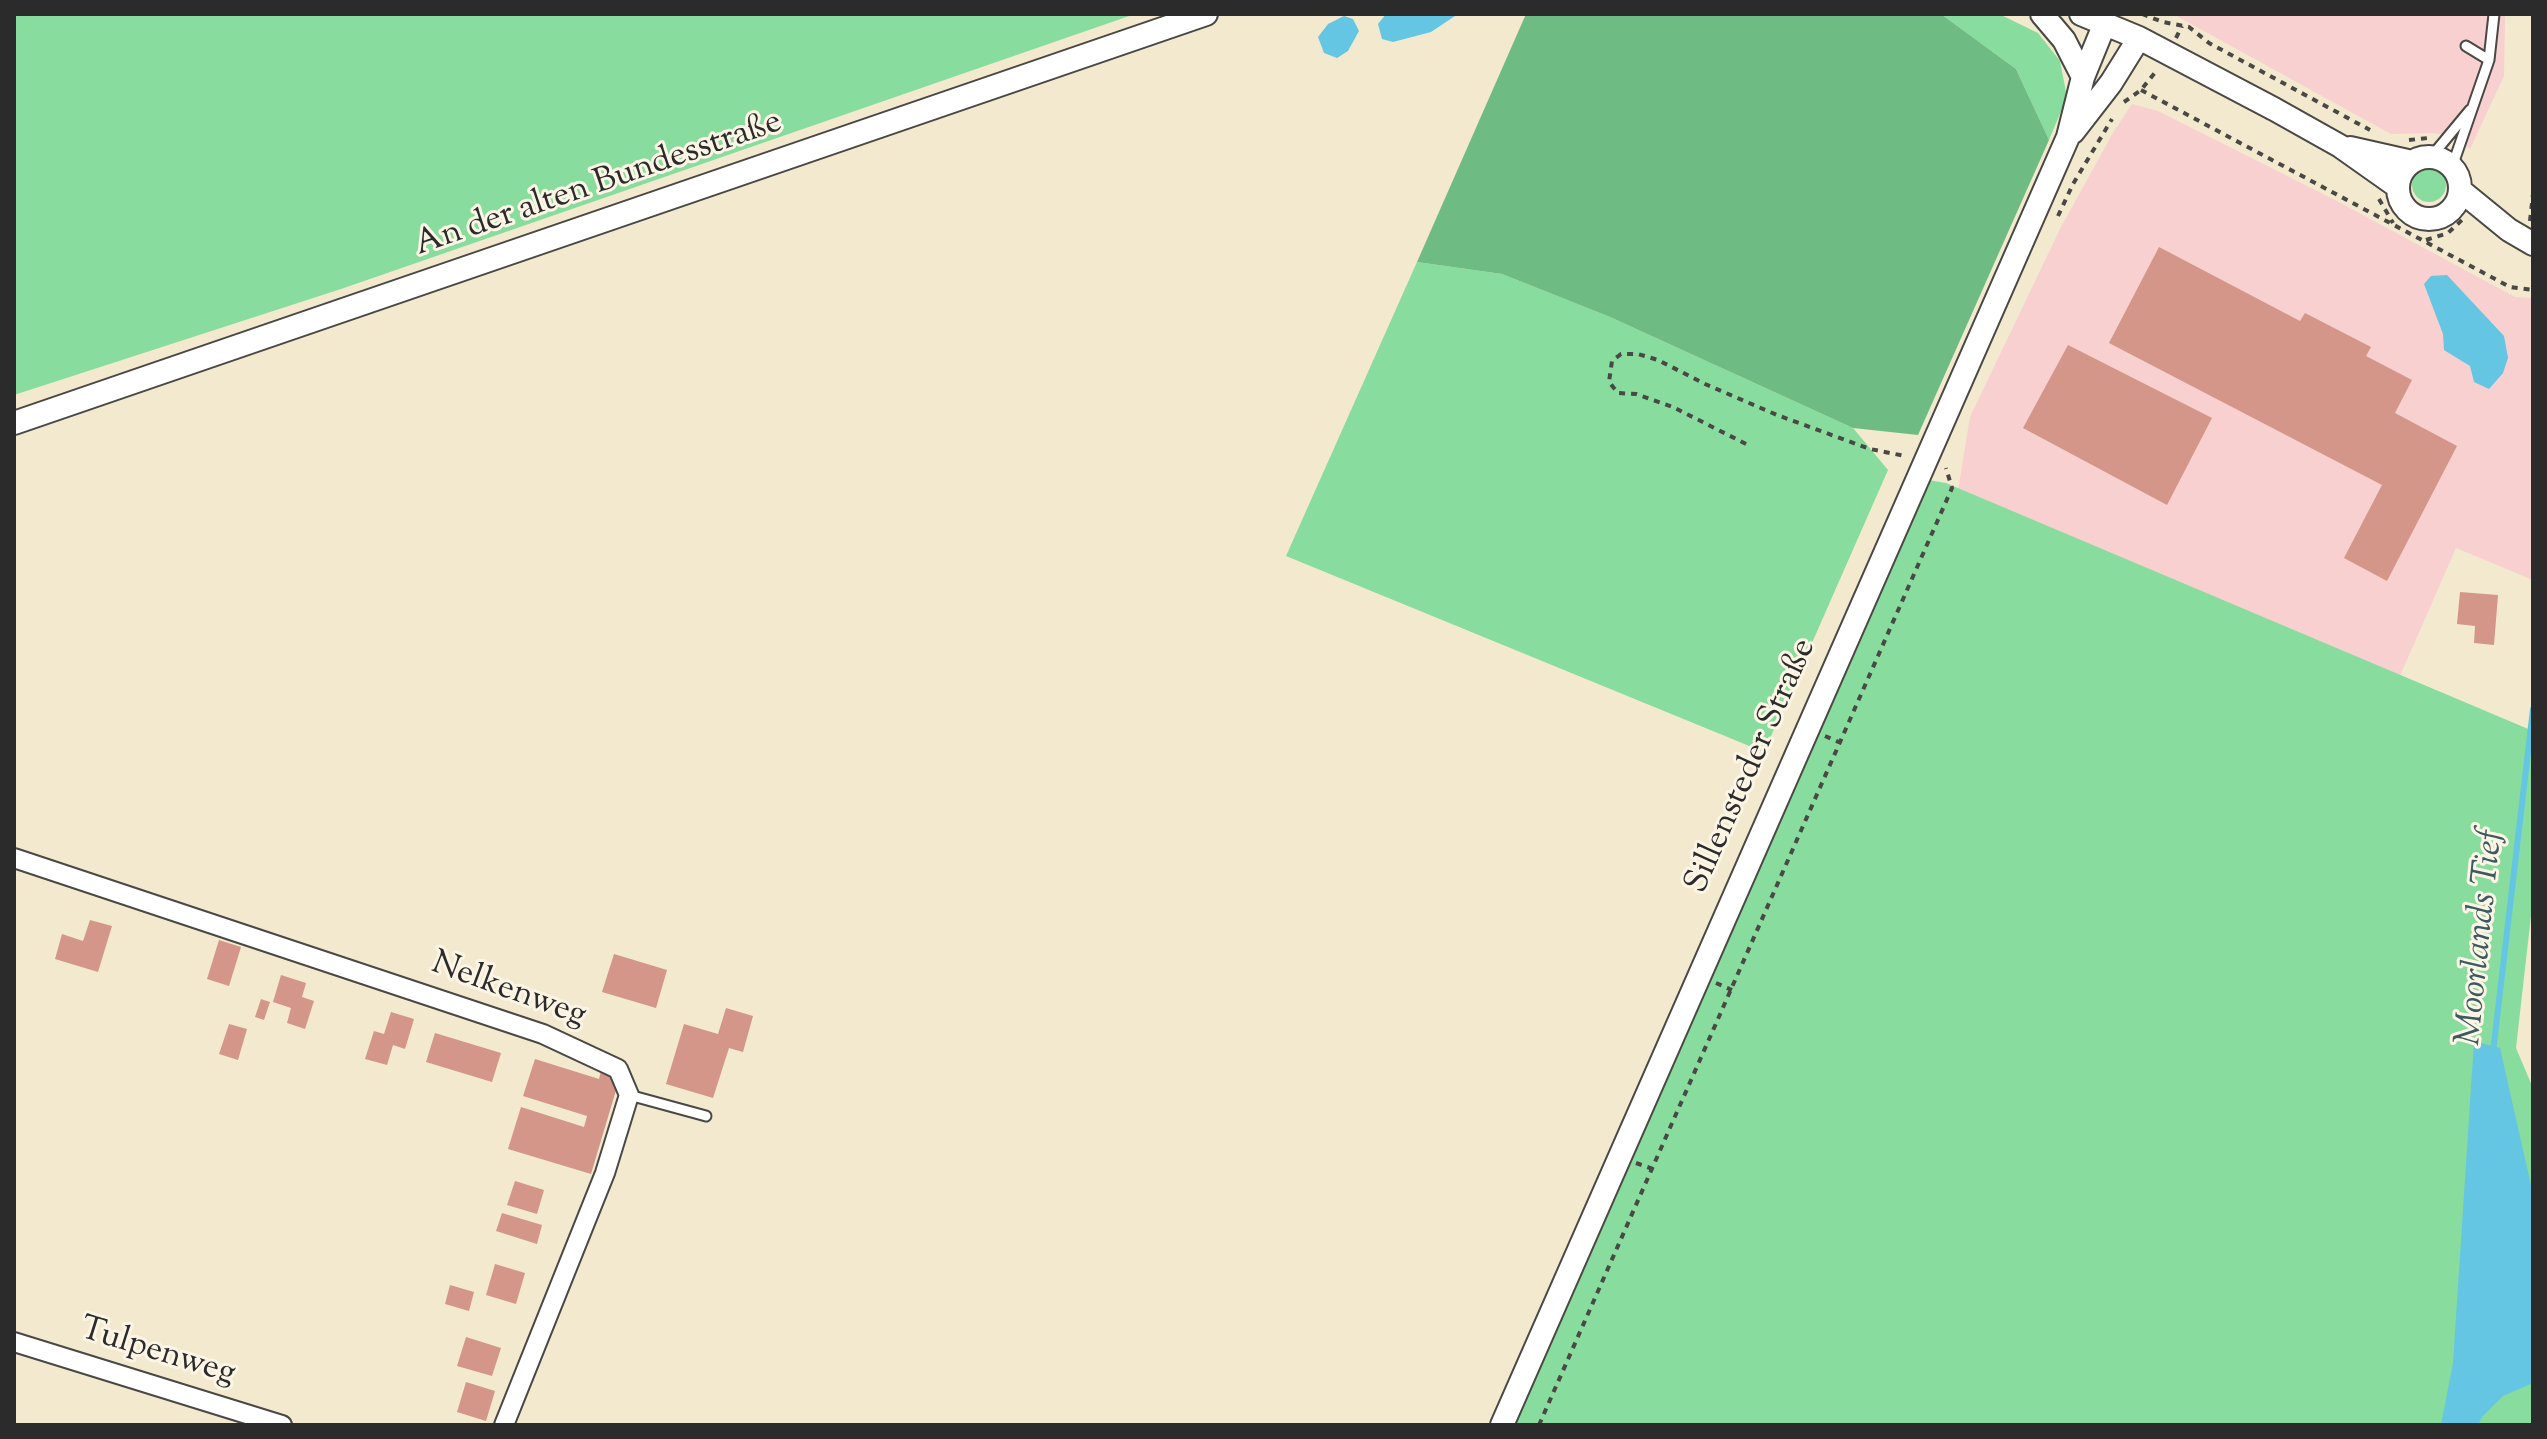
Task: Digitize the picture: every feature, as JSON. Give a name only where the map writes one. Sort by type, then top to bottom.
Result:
[{"type":"street","name":"An der alten Bundesstraße","points":[[14,423],[1206,14]]},
{"type":"street","points":[[2042,14],[2064,40],[2083,77]]},
{"type":"street","points":[[2081,14],[2139,38],[2340,146],[2398,187]]},
{"type":"street","name":"Sillensteder Straße","points":[[1502,1425],[1936,462],[2068,137],[2083,77],[2105,23]]},
{"type":"street","name":"Sillensteder Straße","points":[[2068,137],[2111,83],[2139,38]]},
{"type":"street","points":[[2340,146],[2428,153],[2439,158],[2452,167],[2459,182],[2461,205]]},
{"type":"street","points":[[2428,153],[2404,169],[2398,187],[2399,197],[2411,213],[2430,219],[2461,205]]},
{"type":"street","points":[[2461,205],[2532,243]]},
{"type":"street","name":"Nelkenweg","points":[[14,858],[543,1034],[618,1069],[629,1095]]},
{"type":"street","points":[[504,1425],[605,1173],[629,1095]]},
{"type":"street","name":"Tulpenweg","points":[[14,1342],[282,1425]]},
{"type":"lane","points":[[2452,167],[2489,60],[2494,14]]},
{"type":"lane","points":[[2466,46],[2489,60]]},
{"type":"lane","points":[[2428,153],[2475,105]]},
{"type":"lane","points":[[629,1095],[706,1116]]},
{"type":"path","points":[[2142,14],[2193,30],[2209,43],[2379,135]]},
{"type":"path","points":[[2122,103],[2141,90],[2510,287],[2533,290]]},
{"type":"path","points":[[2053,227],[2073,184],[2113,117]]},
{"type":"path","points":[[2402,141],[2417,138],[2428,153]]},
{"type":"path","points":[[2426,240],[2448,233],[2461,205]]},
{"type":"path","points":[[1539,1425],[1952,488],[1936,462],[1870,449],[1777,415],[1658,360],[1638,354],[1621,354],[1612,361],[1609,382],[1618,393],[1636,394],[1673,407],[1746,444]]},
{"type":"shaded area","points":[[2173,14],[2505,14],[2504,76],[2470,149],[2454,138],[2434,133],[2391,134]]},
{"type":"shaded area","points":[[2132,104],[2158,111],[2333,199],[2515,297],[2533,298],[2533,580],[2456,548],[2399,678],[1958,491],[1970,417],[2061,227]]},
{"type":"green space","points":[[14,14],[1135,14],[341,289],[14,395]]},
{"type":"green space","points":[[1526,14],[1941,14],[2016,69],[2049,140],[1918,435],[1853,428],[1610,317],[1502,274],[1417,262]]},
{"type":"green space","points":[[1941,14],[1999,14],[2038,33],[2060,61],[2067,97],[2049,140],[2016,69]]},
{"type":"green space","points":[[2429,168],[2441,173],[2446,185],[2441,197],[2429,202],[2417,197],[2412,185],[2417,173]]},
{"type":"green space","points":[[1417,262],[1502,274],[1610,317],[1853,428],[1888,470],[1764,752],[1286,556]]},
{"type":"green space","points":[[1928,480],[1946,483],[2533,731],[2533,898],[2516,1048],[2533,1088],[2533,1425],[1510,1425]]},
{"type":"water","points":[[1386,14],[1458,14],[1431,32],[1393,42],[1382,39],[1378,24]]},
{"type":"water","points":[[1344,16],[1353,19],[1359,31],[1348,51],[1337,58],[1324,53],[1318,37],[1328,24]]},
{"type":"water","points":[[2447,275],[2504,336],[2508,358],[2503,373],[2489,389],[2474,382],[2470,366],[2444,350],[2443,334],[2424,284],[2431,276]]},
{"type":"water","points":[[2474,1041],[2500,1048],[2533,1194],[2533,1383],[2503,1396],[2478,1425],[2441,1425],[2453,1363]]},
{"type":"building","points":[[2159,247],[2300,321],[2305,313],[2371,347],[2366,356],[2412,380],[2395,413],[2457,446],[2387,581],[2344,558],[2382,485],[2109,343]]},
{"type":"building","points":[[2068,345],[2212,418],[2167,505],[2023,428]]},
{"type":"building","points":[[2460,592],[2498,595],[2494,645],[2474,643],[2475,626],[2457,624]]},
{"type":"building","points":[[90,920],[112,926],[98,972],[55,959],[62,934],[83,941]]},
{"type":"building","points":[[219,940],[241,947],[229,986],[207,979]]},
{"type":"building","points":[[614,954],[667,970],[656,1008],[602,992]]},
{"type":"building","points":[[281,975],[306,983],[302,997],[314,1001],[305,1029],[287,1023],[291,1008],[273,1002]]},
{"type":"building","points":[[261,999],[270,1002],[264,1020],[255,1017]]},
{"type":"building","points":[[726,1008],[753,1016],[743,1052],[729,1048],[713,1098],[666,1084],[684,1024],[718,1034]]},
{"type":"building","points":[[391,1012],[414,1019],[405,1049],[393,1045],[387,1065],[365,1059],[374,1031],[384,1034]]},
{"type":"building","points":[[229,1024],[247,1029],[238,1060],[219,1054]]},
{"type":"building","points":[[435,1033],[501,1053],[492,1082],[426,1062]]},
{"type":"building","points":[[535,1059],[599,1079],[601,1071],[620,1077],[591,1174],[508,1149],[521,1107],[584,1127],[587,1116],[523,1096]]},
{"type":"building","points":[[515,1181],[544,1190],[537,1214],[507,1205]]},
{"type":"building","points":[[502,1213],[542,1225],[537,1244],[496,1231]]},
{"type":"building","points":[[495,1264],[525,1273],[516,1304],[486,1295]]},
{"type":"building","points":[[450,1285],[474,1292],[469,1311],[445,1304]]},
{"type":"building","points":[[466,1337],[501,1348],[492,1376],[457,1366]]},
{"type":"building","points":[[466,1382],[495,1391],[486,1421],[457,1412]]},
{"type":"waterway","name":"Moorlands Tief","points":[[2493,1052],[2533,709]]}]
